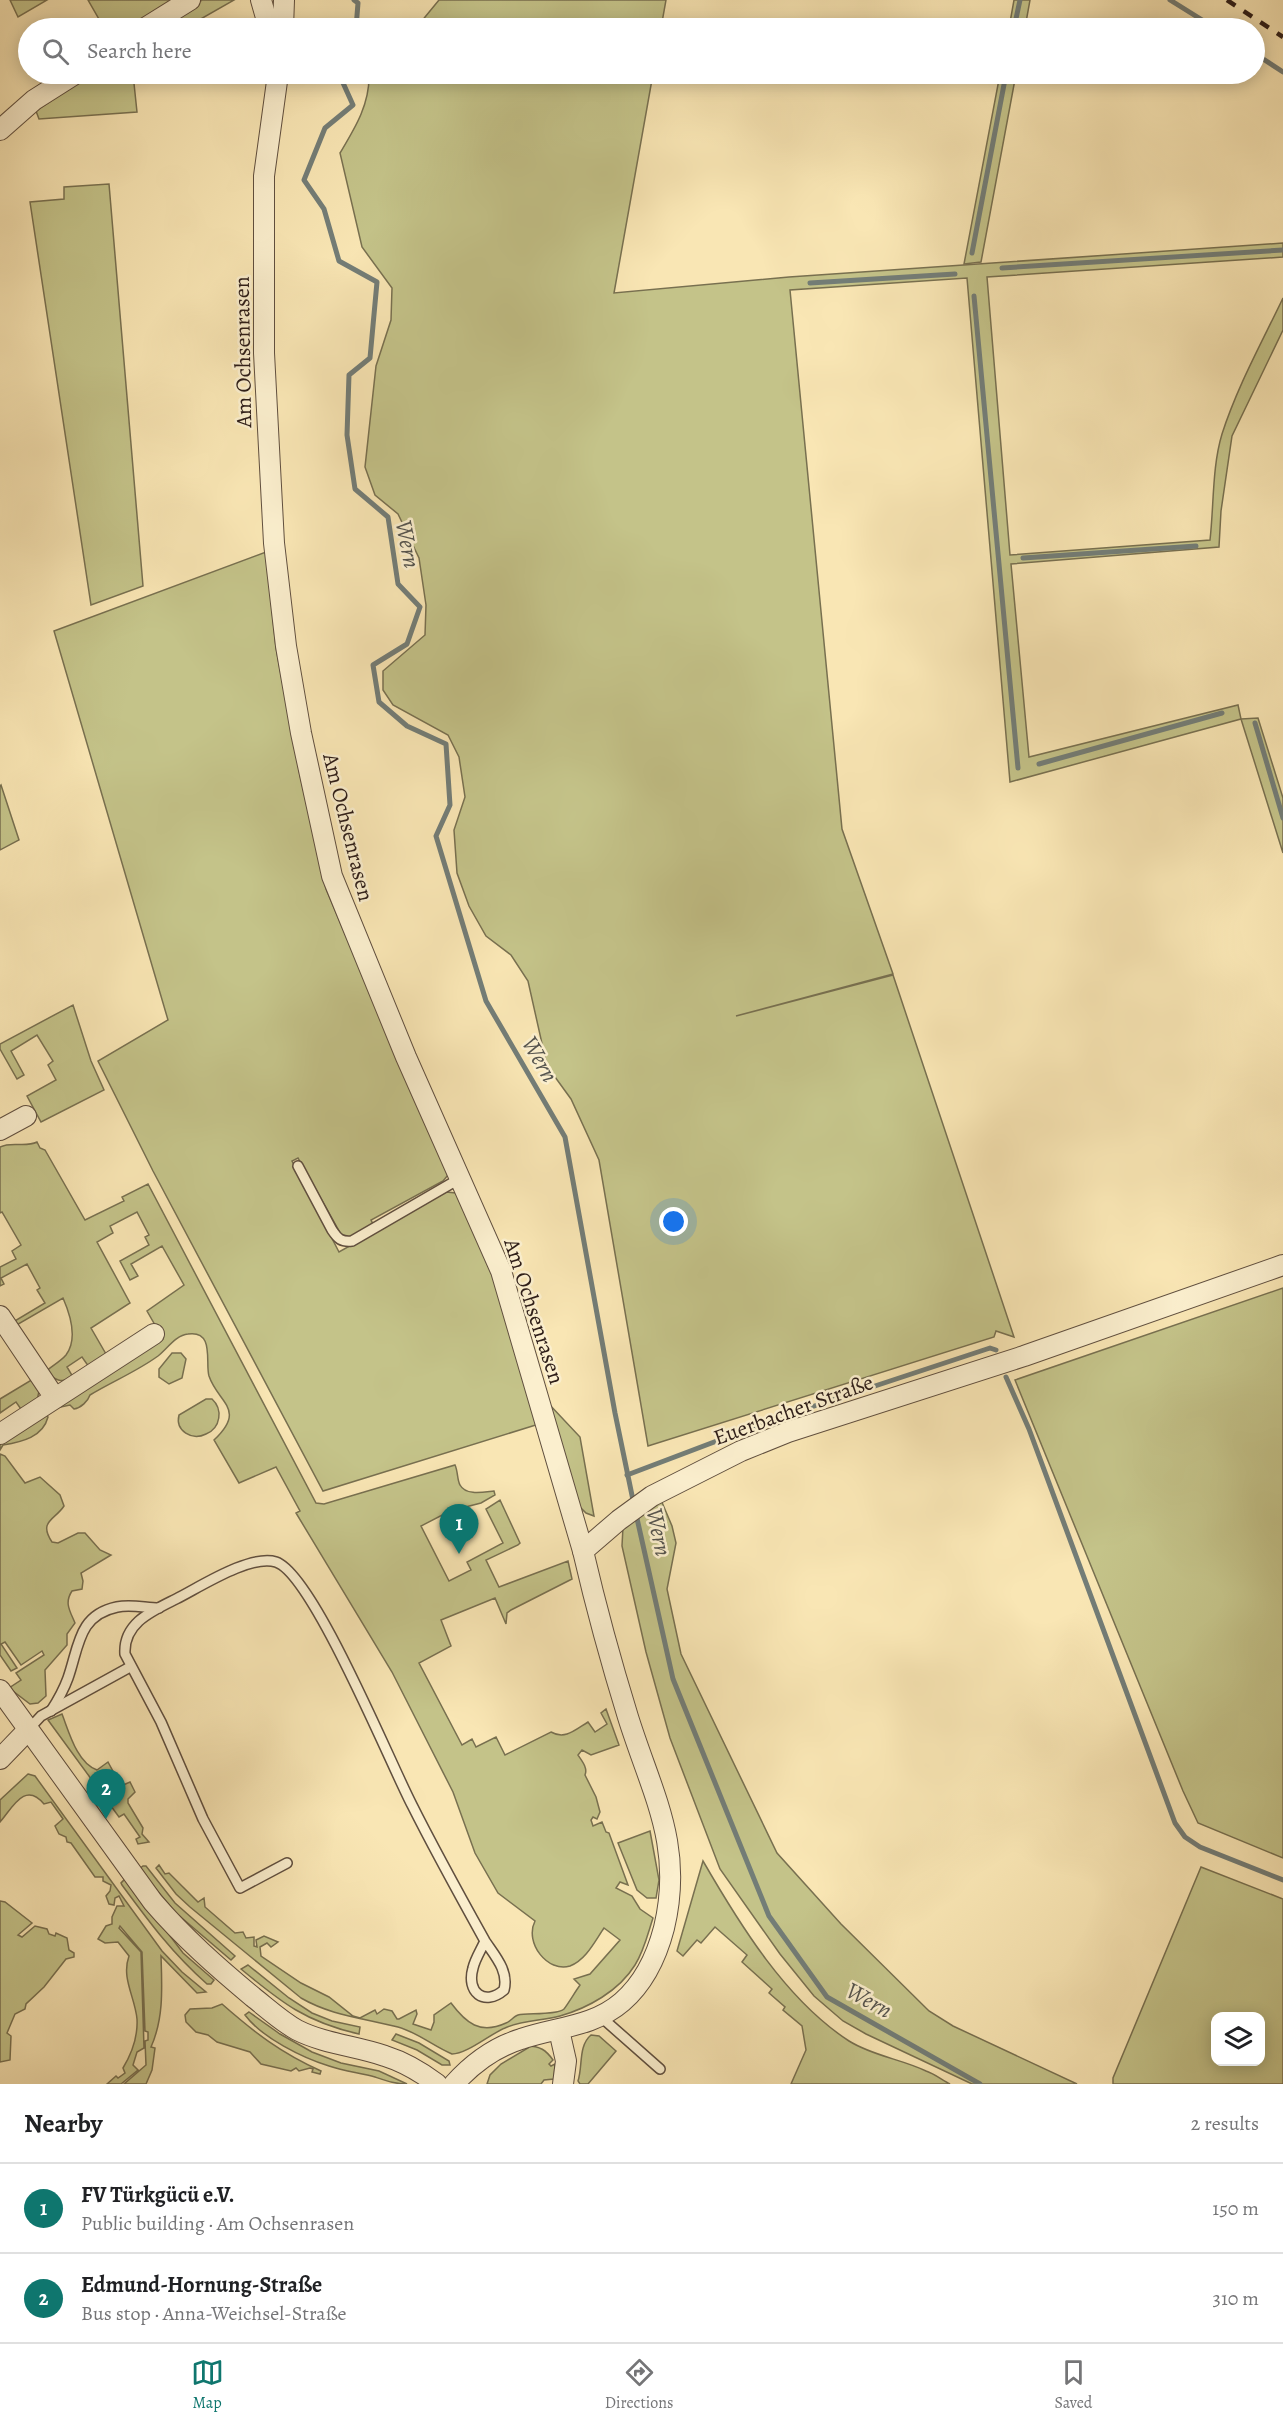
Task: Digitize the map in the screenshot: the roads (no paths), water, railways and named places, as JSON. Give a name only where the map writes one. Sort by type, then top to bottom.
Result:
[{"type":"street","points":[[161,18],[190,0]]},
{"type":"street","points":[[261,0],[266,18]]},
{"type":"street","points":[[283,18],[284,0]]},
{"type":"street","points":[[0,130],[34,99],[59,84]]},
{"type":"street","name":"Am Ochsenrasen","points":[[277,84],[264,176],[264,353],[274,543],[286,646],[301,733],[332,876],[459,1179],[501,1271],[583,1551]]},
{"type":"street","points":[[0,1130],[26,1116]]},
{"type":"street","name":"Euerbacher Straße","points":[[583,1551],[619,1520],[652,1496],[741,1451],[788,1432],[1024,1356],[1283,1265]]},
{"type":"street","points":[[0,1316],[55,1398]]},
{"type":"street","points":[[0,1434],[154,1334]]},
{"type":"street","points":[[454,2084],[478,2062],[509,2043],[600,2016],[623,2000],[652,1963],[668,1912],[672,1879],[665,1825],[612,1665],[583,1551]]},
{"type":"street","points":[[0,1690],[153,1902],[206,1958],[297,2030],[323,2041],[373,2052],[398,2061],[437,2084]]},
{"type":"street","points":[[0,1759],[28,1730]]},
{"type":"street","points":[[559,2030],[566,2061],[563,2084]]},
{"type":"lane","points":[[298,1166],[332,1230],[337,1237],[346,1242],[352,1241],[459,1179]]},
{"type":"lane","points":[[287,1863],[240,1888],[203,1819],[161,1722],[124,1654],[124,1643],[136,1623],[159,1608],[254,1562],[267,1560],[287,1567],[300,1583],[335,1642],[411,1804],[499,1963],[506,1982],[504,1990],[491,1998],[478,1995],[472,1979],[473,1969],[485,1941]]},
{"type":"lane","points":[[51,1710],[69,1677],[76,1645],[87,1625],[99,1614],[116,1607],[159,1608]]},
{"type":"lane","points":[[28,1730],[41,1716],[130,1667]]},
{"type":"lane","points":[[600,2016],[660,2069]]},
{"type":"waterway","name":"Wern","points":[[354,0],[358,3],[357,18]]},
{"type":"waterway","points":[[1016,18],[1020,0]]},
{"type":"waterway","points":[[1170,0],[1199,18]]},
{"type":"waterway","points":[[1265,60],[1283,72]]},
{"type":"waterway","name":"Wern","points":[[344,84],[353,105],[325,128],[304,180],[324,209],[339,261],[377,282],[370,358],[349,375],[347,435],[355,489],[388,517],[398,584],[420,607],[407,644],[373,665],[379,702],[407,726],[446,744],[450,805],[436,836],[486,1001],[565,1137],[634,1505]]},
{"type":"waterway","points":[[972,253],[1004,84]]},
{"type":"waterway","points":[[1002,268],[1283,250]]},
{"type":"waterway","points":[[810,283],[955,274]]},
{"type":"waterway","points":[[974,296],[1018,768]]},
{"type":"waterway","points":[[1023,558],[1196,546]]},
{"type":"waterway","points":[[1039,764],[1222,713]]},
{"type":"waterway","points":[[1255,723],[1283,818]]},
{"type":"waterway","points":[[627,1475],[775,1419],[990,1348],[996,1350]]},
{"type":"waterway","points":[[1006,1377],[1029,1429],[1175,1823],[1185,1837],[1200,1847],[1283,1880]]},
{"type":"waterway","name":"Wern","points":[[636,1514],[673,1679],[769,1916],[827,1997],[980,2084]]},
{"type":"railway","points":[[1227,0],[1254,18]]},
{"type":"railway","points":[[1265,25],[1283,37]]},
{"type":"place","name":"FV Türkgücü e.V.","points":[[459,1554]]},
{"type":"place","name":"Edmund-Hornung-Straße","points":[[106,1819]]}]
